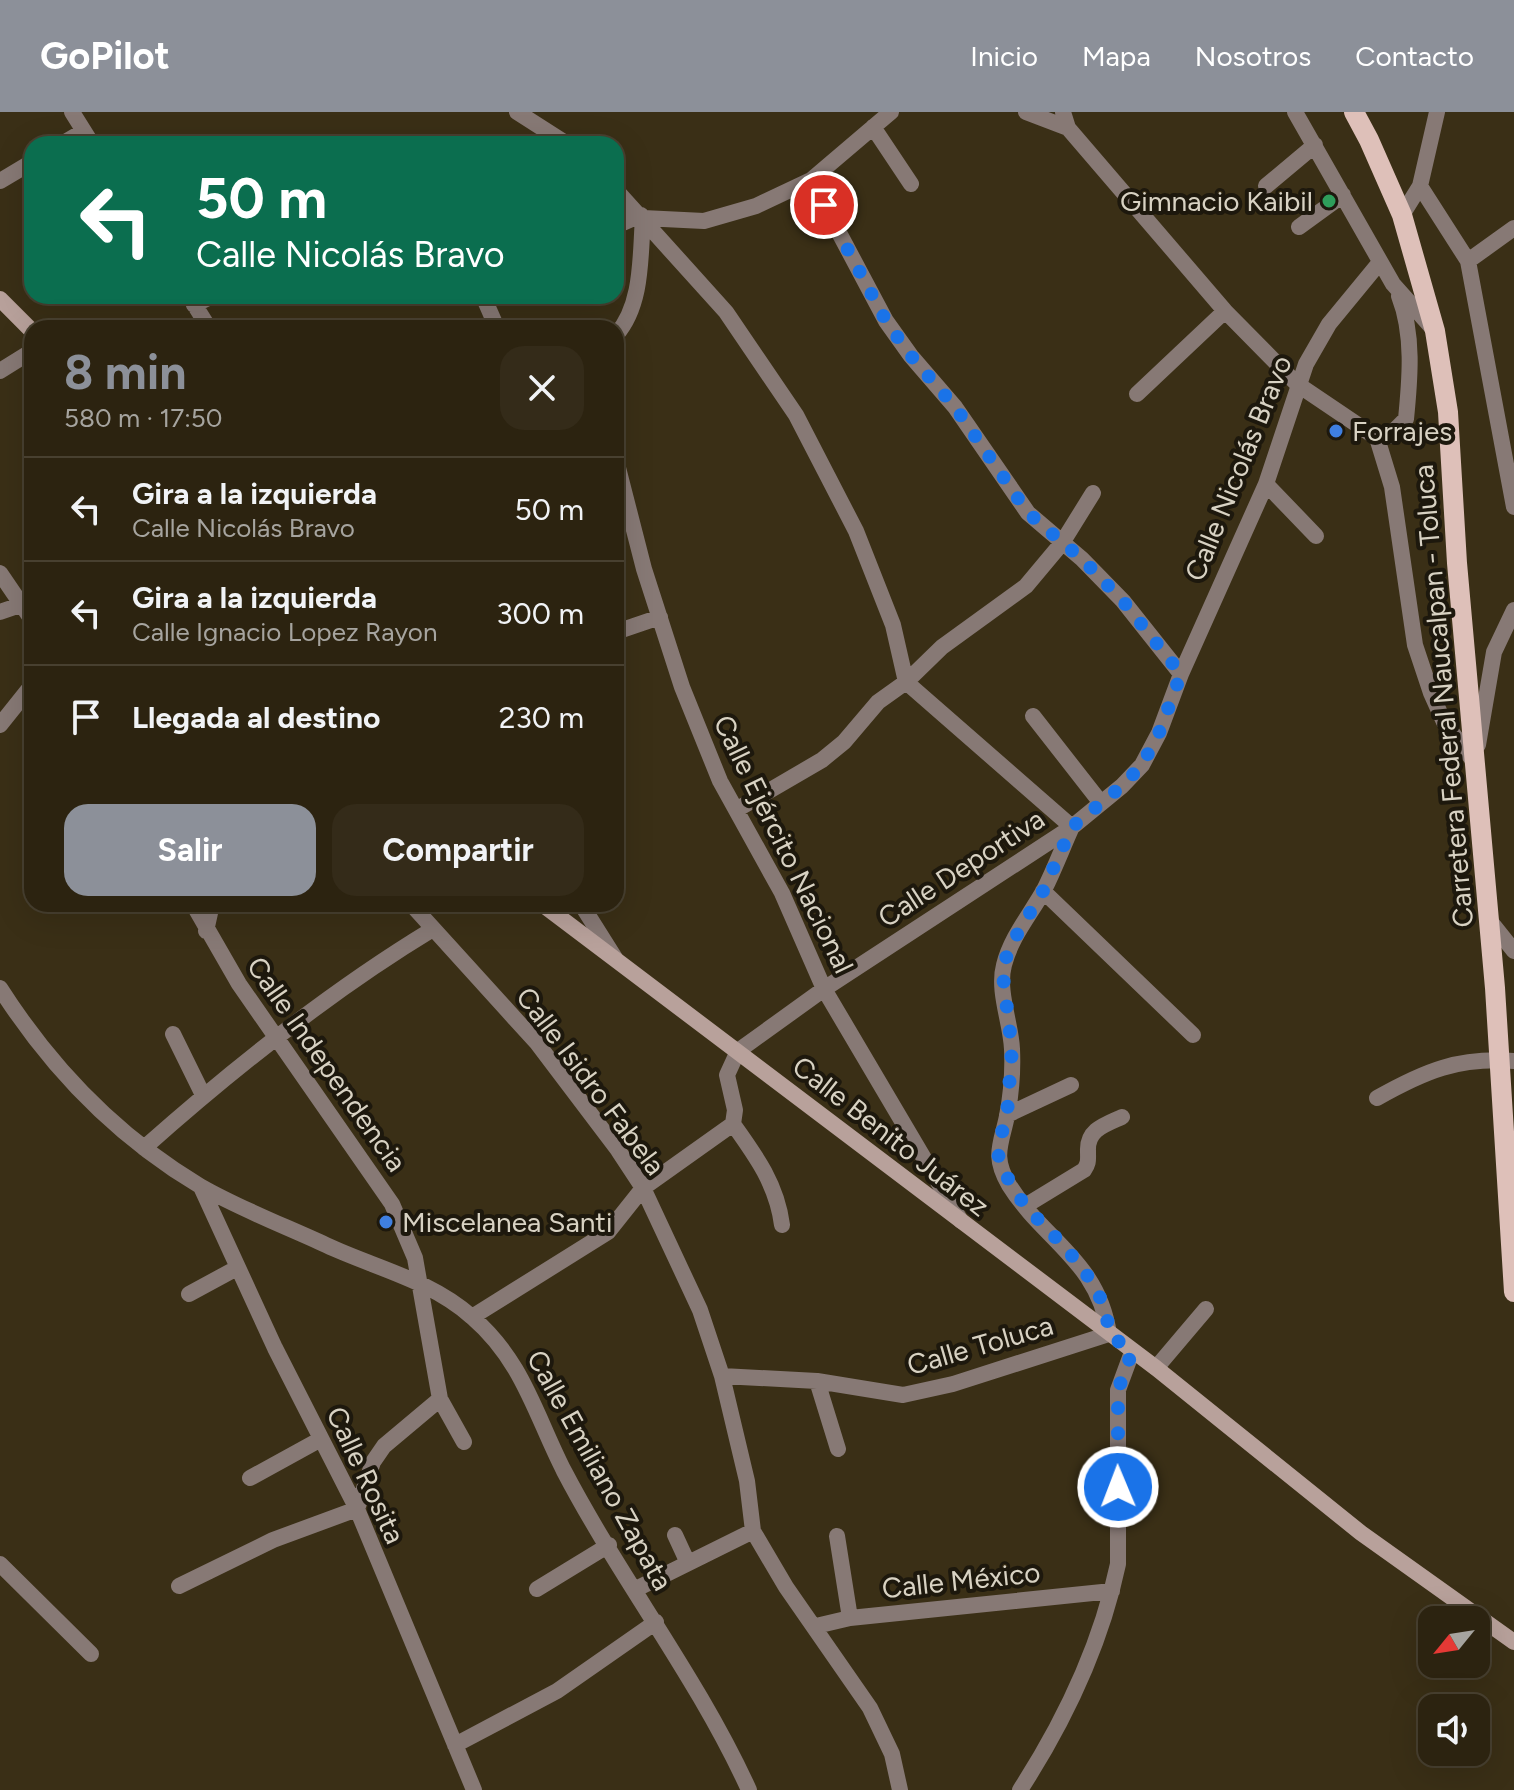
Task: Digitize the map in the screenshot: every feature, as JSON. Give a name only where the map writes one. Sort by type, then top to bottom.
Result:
[{"type":"main road","name":"Carretera Federal Naucalpan - Toluca","points":[[1354,112],[1402,215],[1435,331],[1448,412],[1457,563],[1475,763],[1507,1060],[1513,1282]]},
{"type":"main road","points":[[0,299],[24,323]]},
{"type":"main road","name":"Calle Benito Juárez","points":[[553,912],[1156,1368],[1361,1533],[1514,1642]]},
{"type":"street","points":[[72,112],[87,136]]},
{"type":"street","points":[[517,112],[554,136]]},
{"type":"street","points":[[624,223],[642,216],[704,221],[756,206],[811,180],[891,112]]},
{"type":"street","points":[[1026,112],[1065,120],[1225,311],[1297,384],[1377,438],[1392,487],[1415,645],[1444,722],[1475,763]]},
{"type":"street","points":[[1295,112],[1393,284],[1435,331]]},
{"type":"street","points":[[1402,215],[1420,186],[1437,112]]},
{"type":"street","points":[[873,127],[911,184]]},
{"type":"street","points":[[1266,186],[1315,145]]},
{"type":"street","points":[[0,181],[24,167]]},
{"type":"street","points":[[811,180],[886,321],[911,356],[955,407],[1028,513],[1123,601],[1181,674]]},
{"type":"street","points":[[1420,186],[1468,261],[1514,507]]},
{"type":"street","points":[[1299,227],[1343,195]]},
{"type":"street","points":[[624,198],[726,312],[796,415],[856,531],[893,625],[906,682],[1072,827]]},
{"type":"street","points":[[624,326],[633,304],[642,216]]},
{"type":"street","points":[[1468,261],[1514,228]]},
{"type":"street","name":"Calle Nicolás Bravo","points":[[1109,1334],[1106,1310],[1093,1283],[1066,1248],[1025,1206],[999,1164],[998,1146],[1007,1115],[1012,1049],[1002,968],[1012,943],[1043,891],[1072,827],[1142,765],[1159,733],[1181,674],[1266,484],[1297,384],[1329,324],[1380,262]]},
{"type":"street","points":[[1377,438],[1389,436],[1406,419],[1407,326],[1393,284]]},
{"type":"street","points":[[1137,394],[1225,311]]},
{"type":"street","points":[[0,371],[24,356]]},
{"type":"street","points":[[1266,484],[1316,536]]},
{"type":"street","name":"Calle Ejército Nacional","points":[[624,489],[682,687],[720,781],[782,893],[824,989],[964,1225]]},
{"type":"street","points":[[736,810],[822,760],[844,742],[878,702],[906,682],[942,647],[1026,586],[1062,543],[1093,493]]},
{"type":"street","points":[[0,573],[24,601]]},
{"type":"street","points":[[0,612],[24,604]]},
{"type":"street","points":[[1475,763],[1494,652],[1514,610]]},
{"type":"street","points":[[624,629],[660,617]]},
{"type":"street","points":[[0,725],[24,695]]},
{"type":"street","points":[[1033,716],[1101,803]]},
{"type":"street","name":"Calle Deportiva","points":[[738,1051],[824,989],[1072,827]]},
{"type":"street","points":[[1043,891],[1193,1035]]},
{"type":"street","name":"Calle Independencia","points":[[197,912],[275,1037],[392,1204],[415,1258],[440,1399],[464,1442]]},
{"type":"street","points":[[206,931],[210,912]]},
{"type":"street","name":"Calle Isidro Fabela","points":[[418,912],[537,1043],[643,1188],[700,1310],[722,1376],[747,1481],[753,1531],[786,1587],[816,1626],[886,1737],[900,1790]]},
{"type":"street","points":[[586,912],[616,960]]},
{"type":"street","points":[[1490,921],[1511,939]]},
{"type":"street","points":[[144,1148],[275,1037],[387,957],[433,929]]},
{"type":"street","name":"Calle Emiliano Zapata","points":[[0,988],[37,1042],[75,1086],[144,1148],[201,1187],[329,1247],[419,1282],[472,1317],[517,1369],[530,1391],[564,1471],[656,1622],[749,1790]]},
{"type":"street","points":[[173,1034],[203,1095]]},
{"type":"street","points":[[738,1051],[727,1075],[735,1110],[733,1124],[773,1186],[782,1225]]},
{"type":"street","points":[[1377,1098],[1420,1074],[1448,1064],[1507,1060]]},
{"type":"street","points":[[1007,1115],[1071,1085]]},
{"type":"street","points":[[1025,1206],[1084,1170],[1089,1161],[1089,1138],[1095,1130],[1122,1117]]},
{"type":"street","points":[[472,1317],[608,1232],[643,1188],[733,1124]]},
{"type":"street","name":"Calle Rosita","points":[[201,1187],[237,1268],[357,1509],[474,1790]]},
{"type":"street","points":[[189,1294],[237,1268]]},
{"type":"street","points":[[1156,1368],[1206,1309]]},
{"type":"street","name":"Calle Toluca","points":[[722,1376],[817,1381],[903,1395],[953,1384],[1109,1334]]},
{"type":"street","points":[[1020,1790],[1062,1723],[1112,1591],[1118,1564],[1118,1390],[1132,1352]]},
{"type":"street","points":[[817,1381],[838,1449]]},
{"type":"street","points":[[179,1586],[273,1540],[357,1509],[373,1462],[384,1446],[440,1399]]},
{"type":"street","points":[[250,1478],[321,1439]]},
{"type":"street","points":[[636,1589],[687,1561],[753,1531]]},
{"type":"street","points":[[675,1535],[687,1561]]},
{"type":"street","points":[[837,1536],[850,1618]]},
{"type":"street","points":[[537,1589],[609,1545]]},
{"type":"street","points":[[0,1564],[91,1654]]},
{"type":"street","name":"Calle México","points":[[816,1626],[850,1618],[1112,1591]]},
{"type":"street","points":[[455,1745],[557,1691],[656,1622]]},
{"type":"place","name":"Gimnacio Kaibil","points":[[1329,201]]},
{"type":"place","name":"Forrajes","points":[[1336,431]]},
{"type":"place","name":"Miscelanea Santi","points":[[386,1222]]},
{"type":"route","points":[[824,205],[886,321],[911,356],[955,407],[1028,513],[1043,529],[1082,559],[1123,601],[1181,674],[1159,733],[1142,765],[1122,786],[1072,827],[1043,891],[1012,943],[1002,968],[1012,1049],[1007,1115],[998,1146],[999,1164],[1009,1185],[1025,1206],[1066,1248],[1093,1283],[1106,1310],[1109,1334],[1132,1352],[1118,1390],[1118,1487]]}]
